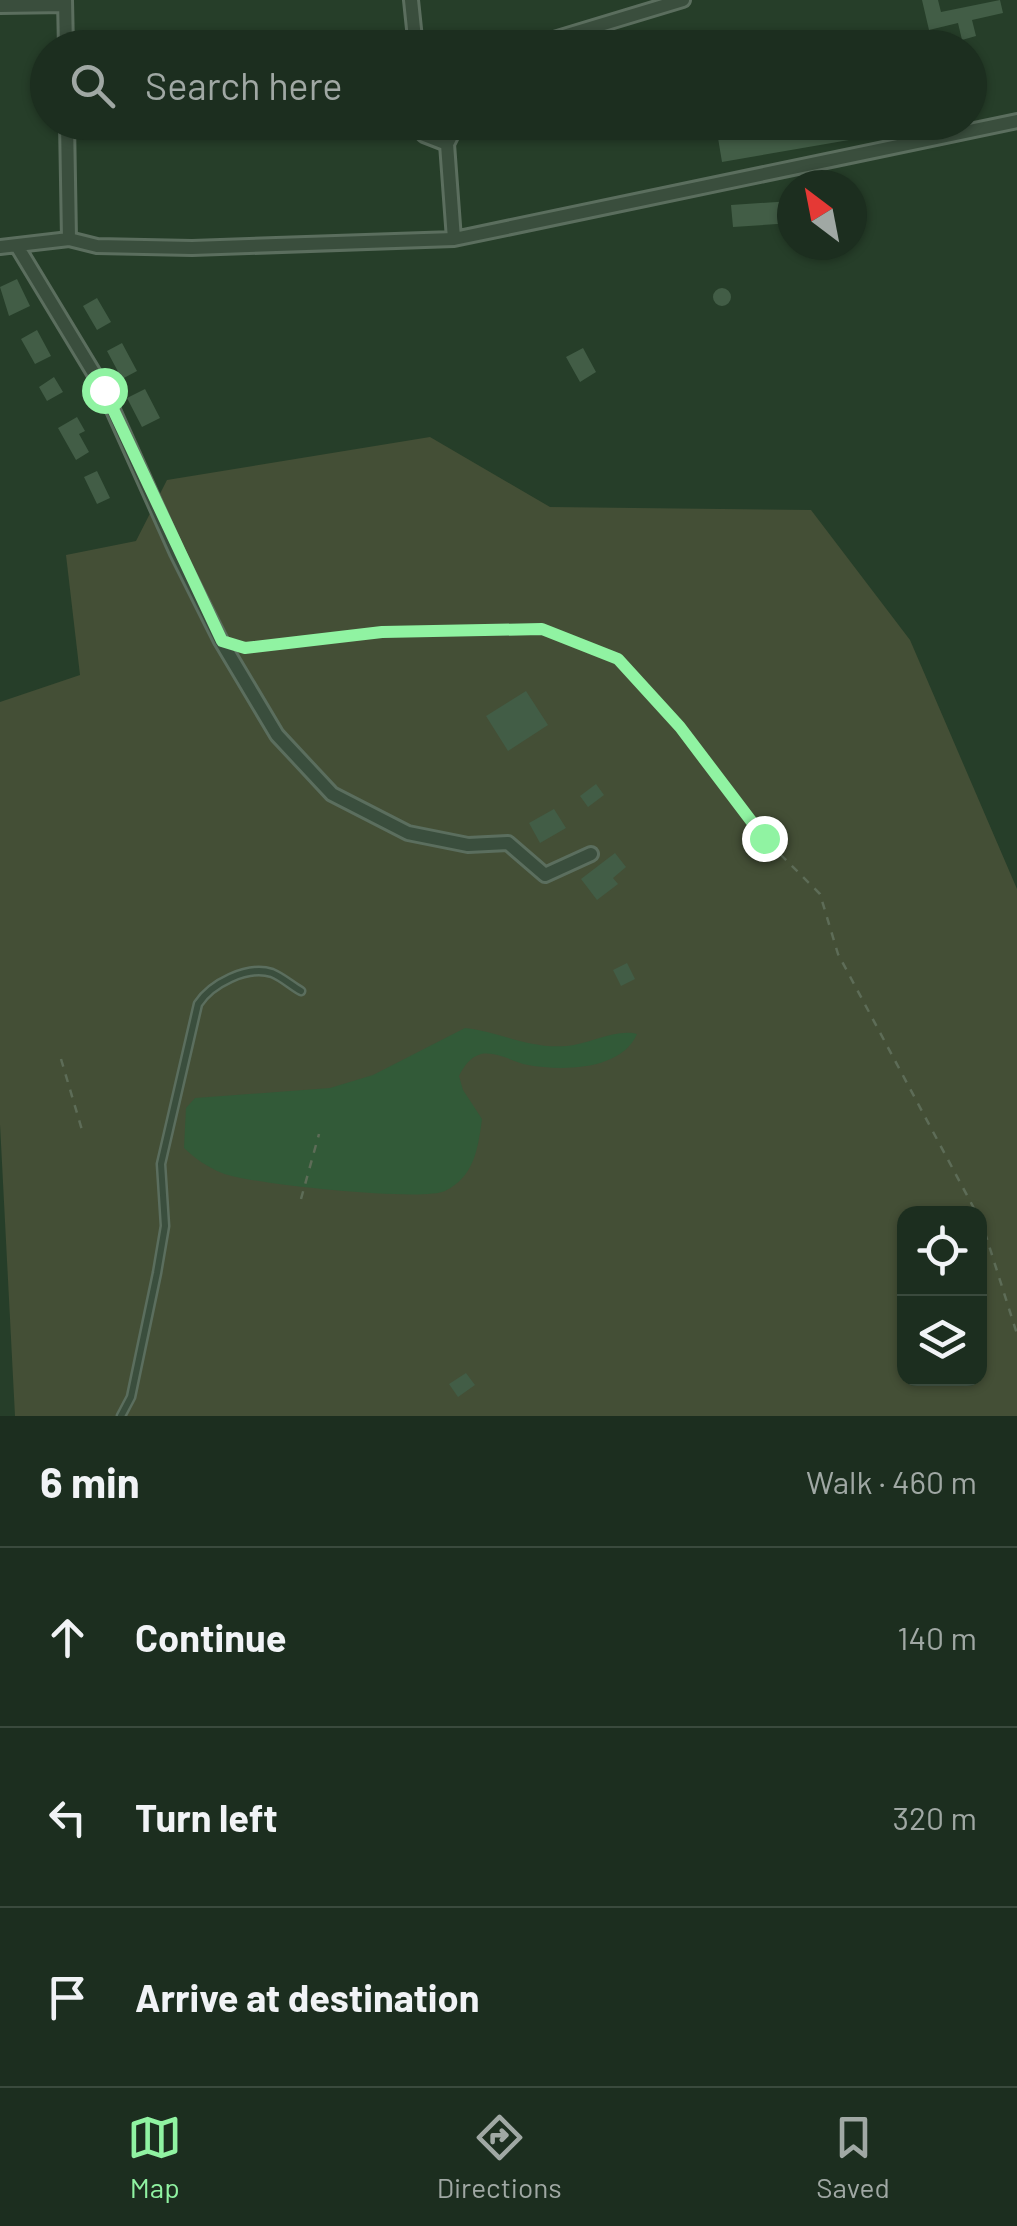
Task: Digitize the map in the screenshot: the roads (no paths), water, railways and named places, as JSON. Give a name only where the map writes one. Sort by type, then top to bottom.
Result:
[{"type":"street","points":[[411,0],[414,30]]},
{"type":"street","points":[[584,30],[683,0]]},
{"type":"street","points":[[0,6],[65,2],[66,30]]},
{"type":"street","points":[[987,127],[1017,121]]},
{"type":"street","points":[[67,140],[69,239]]},
{"type":"street","points":[[437,140],[447,144]]},
{"type":"street","points":[[449,140],[454,239]]},
{"type":"street","points":[[0,247],[69,239],[98,246],[192,248],[454,239],[926,140]]},
{"type":"street","points":[[17,246],[104,390],[222,641],[277,734],[332,794],[408,833],[468,845],[508,842],[545,876],[591,854]]},
{"type":"lane","points":[[121,1416],[132,1397],[157,1274],[165,1226],[161,1164],[198,1004],[217,985],[252,972],[270,973],[301,991]]}]
